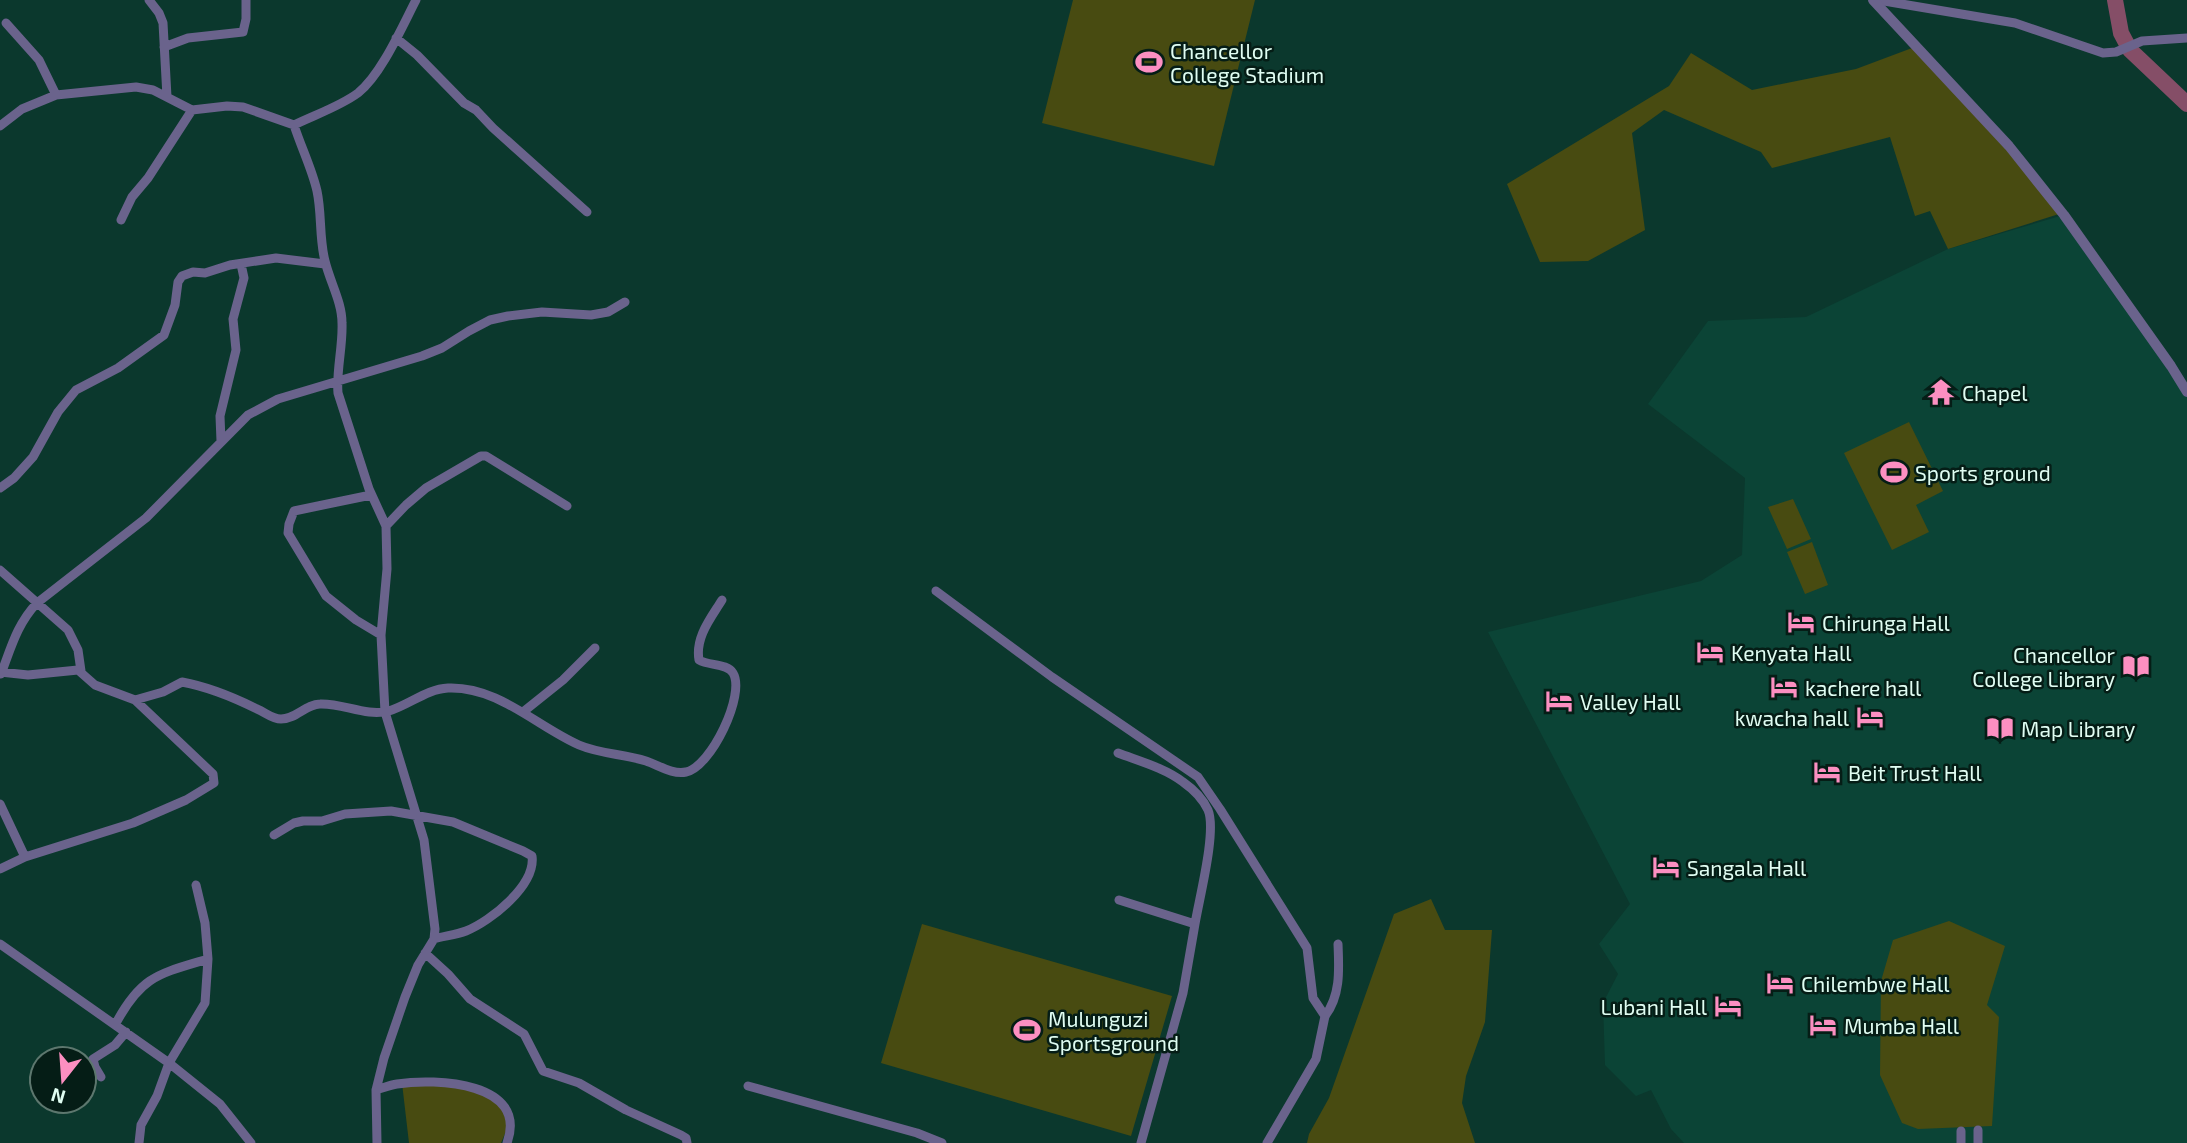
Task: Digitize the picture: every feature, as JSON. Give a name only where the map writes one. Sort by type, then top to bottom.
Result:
[{"type":"street","points":[[149,0],[163,23],[167,97]]},
{"type":"street","points":[[164,47],[188,38],[243,32],[246,0]]},
{"type":"street","points":[[0,126],[23,109],[56,95],[136,87],[153,90],[192,110],[243,107],[294,125],[358,92],[369,81],[416,0]]},
{"type":"street","points":[[1873,0],[2018,156],[2064,215],[2187,392]]},
{"type":"street","points":[[1878,0],[2014,23],[2103,53],[2111,53],[2149,40],[2187,38]]},
{"type":"street","points":[[6,23],[39,60],[56,95]]},
{"type":"street","points":[[396,38],[417,55],[464,103],[476,110],[587,212]]},
{"type":"street","points":[[121,220],[132,197],[148,178],[192,110]]},
{"type":"street","points":[[294,125],[317,191],[320,243],[340,308],[342,323],[338,393],[371,495],[386,526],[388,547],[381,635],[385,712],[424,840],[435,929],[433,939],[405,997],[384,1058],[376,1090],[377,1143]]},
{"type":"street","points":[[0,488],[14,478],[33,457],[58,412],[76,390],[118,368],[164,334],[182,276],[276,258],[325,264]]},
{"type":"street","points":[[221,441],[220,416],[236,350],[233,319],[244,278],[241,264]]},
{"type":"street","points":[[81,671],[28,676],[0,674],[17,630],[37,603],[146,517],[248,415],[278,399],[442,348],[490,320],[542,312],[591,315],[608,312],[625,302]]},
{"type":"street","points":[[386,526],[426,488],[481,456],[486,456],[567,506]]},
{"type":"street","points":[[371,495],[294,511],[288,533],[326,596],[356,620],[381,635]]},
{"type":"street","points":[[0,570],[68,630],[78,650],[81,671],[95,685],[135,700],[213,774],[214,783],[186,800],[132,823],[25,857],[0,869]]},
{"type":"street","points":[[936,591],[1052,677],[1198,777],[1307,948],[1313,998],[1325,1016]]},
{"type":"street","points":[[135,700],[163,692],[182,682],[211,689],[261,710],[272,718],[281,719],[290,718],[320,704],[385,712],[448,688],[499,700],[578,745],[643,760],[675,772],[687,772],[699,766],[711,753],[722,734],[734,695],[732,671],[699,660],[698,654],[701,634],[722,600]]},
{"type":"street","points":[[523,712],[563,680],[595,648]]},
{"type":"street","points":[[1118,753],[1182,781],[1209,811],[1211,829],[1183,993],[1140,1143]]},
{"type":"street","points":[[0,804],[25,857]]},
{"type":"street","points":[[274,835],[294,823],[322,821],[345,814],[391,811],[453,822],[532,856],[533,866],[527,881],[484,922],[466,931],[433,939]]},
{"type":"street","points":[[139,1143],[141,1125],[157,1096],[169,1063],[205,1003],[208,959],[205,923],[196,885]]},
{"type":"street","points":[[1119,900],[1195,924]]},
{"type":"street","points":[[0,944],[169,1063],[220,1104],[251,1143]]},
{"type":"street","points":[[1267,1143],[1316,1059],[1325,1016],[1337,988],[1338,944]]},
{"type":"street","points":[[425,953],[442,967],[470,999],[524,1034],[543,1071],[579,1083],[626,1110],[681,1135],[686,1138],[687,1143]]},
{"type":"street","points":[[115,1025],[138,989],[154,977],[208,959]]},
{"type":"street","points":[[101,1077],[94,1067],[93,1059],[115,1045],[126,1032]]},
{"type":"street","points":[[376,1090],[397,1084],[434,1083],[464,1085],[489,1093],[503,1103],[511,1119],[507,1143]]},
{"type":"street","points":[[748,1086],[895,1126],[943,1143]]},
{"type":"street","points":[[1978,1130],[1978,1143]]},
{"type":"street","points":[[1961,1131],[1961,1143]]},
{"type":"shaded area","name":"Chancellor College Stadium","points":[[1073,0],[1255,0],[1214,166],[1042,123]]},
{"type":"shaded area","points":[[1912,48],[2009,147],[2059,214],[1948,249],[1930,211],[1915,216],[1890,137],[1772,168],[1761,152],[1664,110],[1632,133],[1645,230],[1588,261],[1540,262],[1507,184],[1669,86],[1691,53],[1752,90],[1856,69]]},
{"type":"shaded area","points":[[2060,216],[2187,395],[2187,1143],[1684,1143],[1671,1129],[1651,1090],[1636,1096],[1605,1065],[1603,1003],[1618,974],[1599,944],[1630,904],[1488,632],[1701,581],[1742,555],[1745,478],[1648,404],[1708,321],[1806,317],[1948,249]]},
{"type":"shaded area","name":"Sports ground","points":[[1909,422],[1943,491],[1916,505],[1929,532],[1892,550],[1844,453]]},
{"type":"shaded area","points":[[1793,499],[1811,539],[1787,549],[1768,507]]},
{"type":"shaded area","points":[[1812,542],[1828,585],[1805,594],[1787,552]]},
{"type":"shaded area","points":[[1431,899],[1445,930],[1492,930],[1485,1022],[1466,1076],[1462,1103],[1475,1143],[1307,1143],[1309,1134],[1329,1098],[1394,914]]},
{"type":"shaded area","points":[[1949,921],[2005,946],[1987,1005],[1999,1017],[1992,1126],[1918,1129],[1902,1123],[1880,1075],[1881,981],[1893,940]]},
{"type":"shaded area","name":"Mulunguzi Sportsground","points":[[922,924],[1172,996],[1131,1136],[881,1063]]},
{"type":"shaded area","points":[[402,1083],[469,1088],[501,1102],[509,1124],[501,1143],[409,1143]]},
{"type":"waterway","points":[[2115,0],[2121,33],[2130,50],[2187,104]]},
{"type":"place","name":"Chancellor College Stadium","points":[[1149,62]]},
{"type":"place","name":"Chapel","points":[[1941,392]]},
{"type":"place","name":"Sports ground","points":[[1894,472]]},
{"type":"place","name":"Chirunga Hall","points":[[1801,622]]},
{"type":"place","name":"Kenyata Hall","points":[[1710,652]]},
{"type":"place","name":"Chancellor College Library","points":[[2136,666]]},
{"type":"place","name":"kachere hall","points":[[1784,687]]},
{"type":"place","name":"Valley Hall","points":[[1559,701]]},
{"type":"place","name":"kwacha hall","points":[[1870,717]]},
{"type":"place","name":"Map Library","points":[[2000,728]]},
{"type":"place","name":"Beit Trust Hall","points":[[1827,772]]},
{"type":"place","name":"Sangala Hall","points":[[1666,867]]},
{"type":"place","name":"Chilembwe Hall","points":[[1780,983]]},
{"type":"place","name":"Lubani Hall","points":[[1728,1006]]},
{"type":"place","name":"Mumba Hall","points":[[1823,1025]]},
{"type":"place","name":"Mulunguzi Sportsground","points":[[1027,1030]]}]
